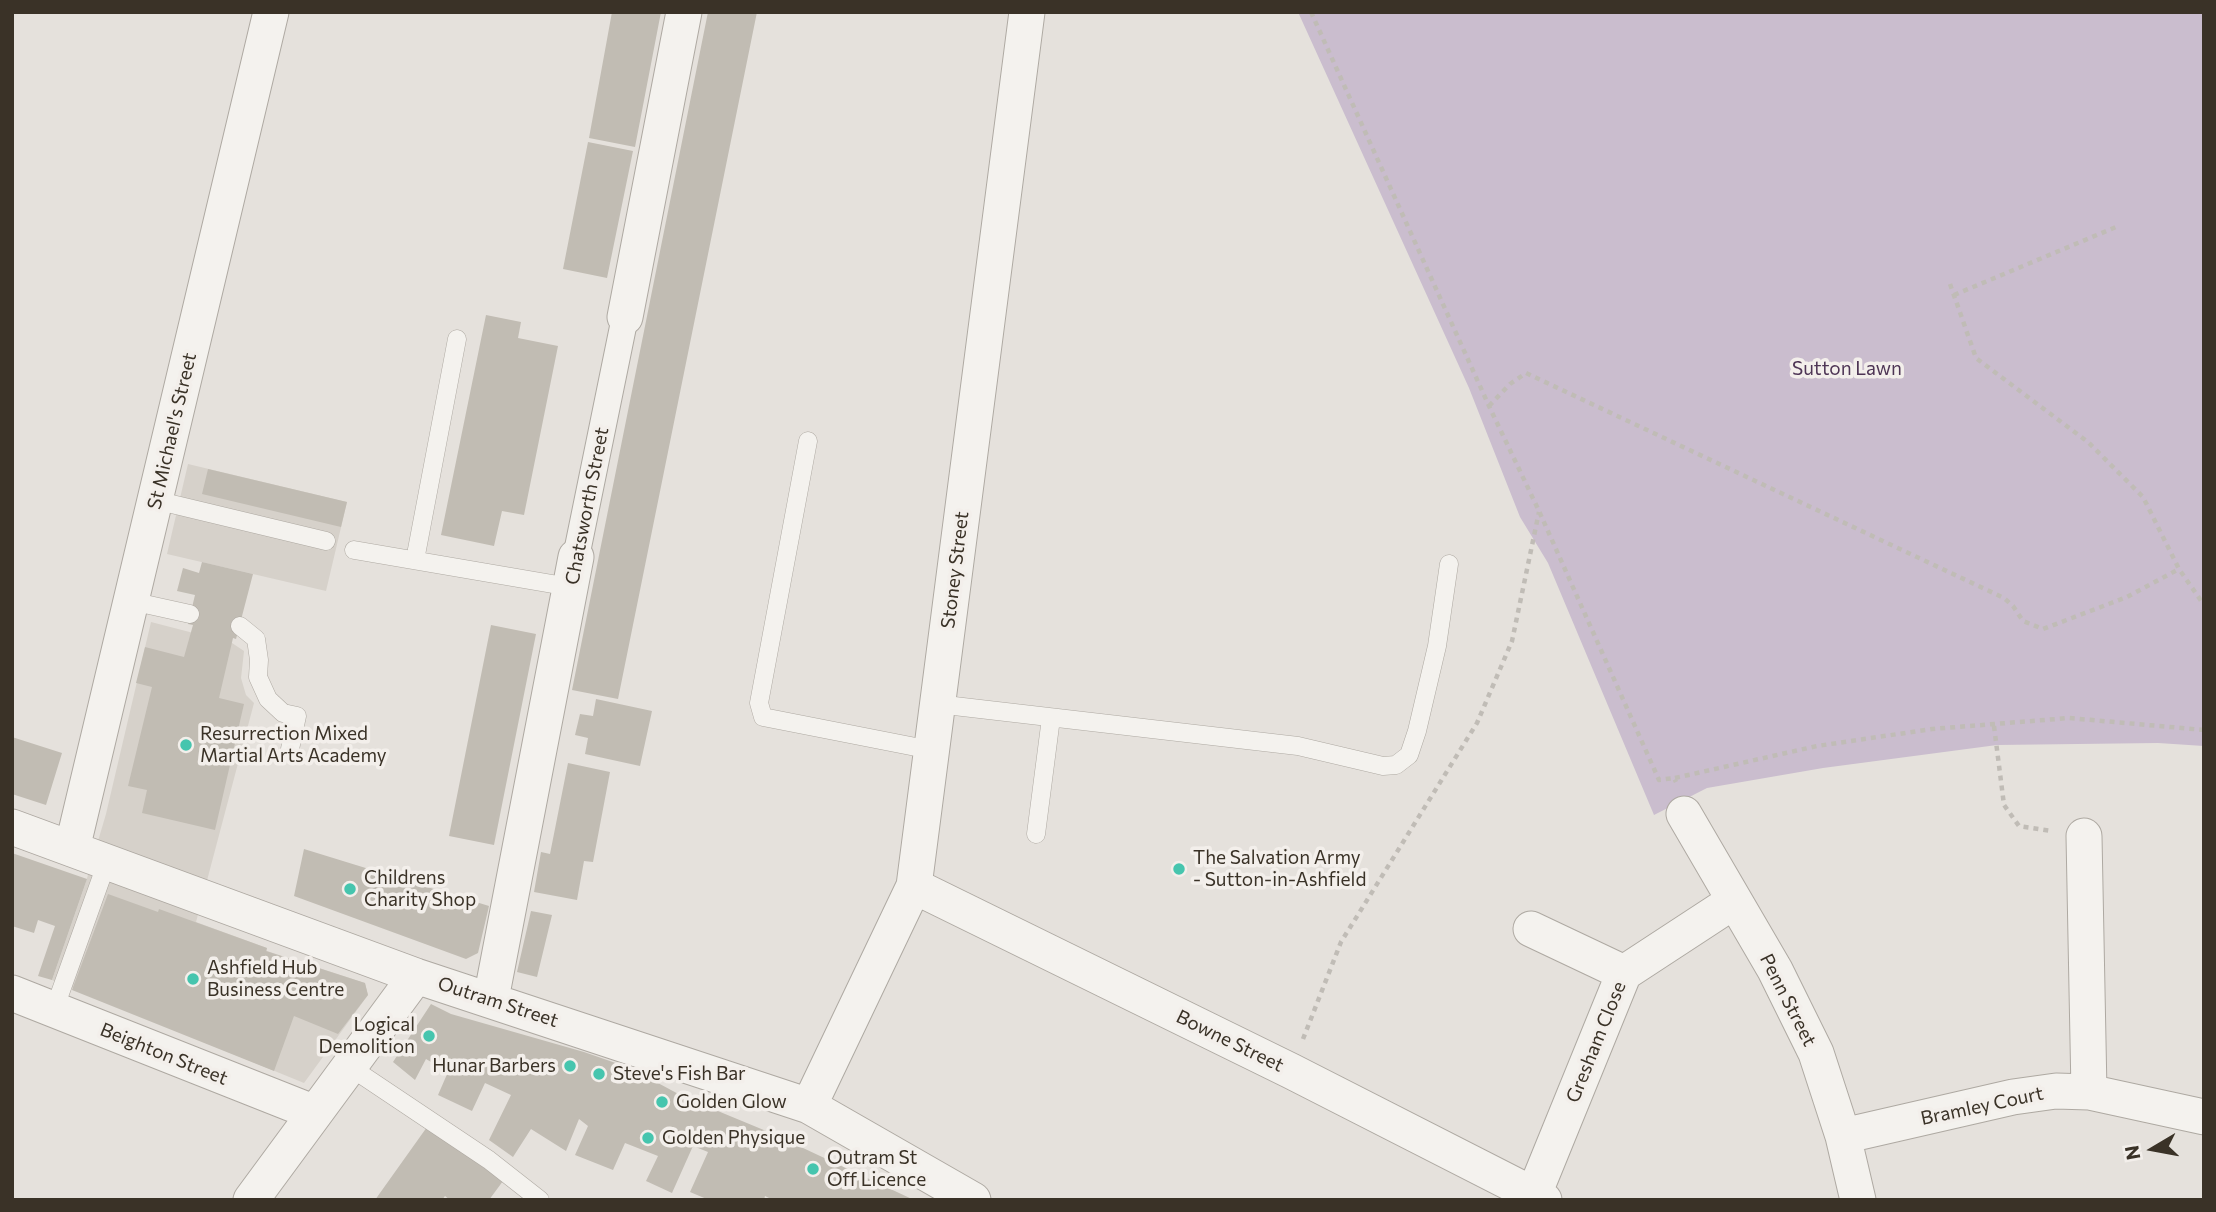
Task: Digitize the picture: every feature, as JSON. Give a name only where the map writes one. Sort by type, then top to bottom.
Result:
[{"type":"street","name":"Chatsworth Street","points":[[491,999],[684,12]]},
{"type":"street","name":"Stoney Street","points":[[809,1106],[914,886],[1027,12]]},
{"type":"street","name":"St Michael's Street","points":[[72,849],[269,13]]},
{"type":"street","name":"Penn Street","points":[[1684,814],[1776,970],[1816,1053],[1843,1136],[1858,1200]]},
{"type":"street","name":"Outram Street","points":[[12,827],[416,976],[809,1106],[973,1200]]},
{"type":"street","points":[[2084,836],[2089,1092]]},
{"type":"street","name":"Bowne Street","points":[[914,886],[1291,1071],[1539,1197]]},
{"type":"street","name":"Gresham Close","points":[[1539,1197],[1624,973],[1734,901]]},
{"type":"street","points":[[1531,929],[1624,973]]},
{"type":"street","points":[[251,1200],[416,976]]},
{"type":"street","name":"Beighton Street","points":[[12,993],[315,1113]]},
{"type":"street","name":"Bramley Court","points":[[1843,1136],[2013,1097],[2056,1091],[2089,1092],[2204,1117]]},
{"type":"lane","points":[[415,560],[457,339]]},
{"type":"lane","points":[[808,441],[758,703],[763,717],[931,750]]},
{"type":"lane","points":[[155,500],[326,541]]},
{"type":"lane","points":[[354,550],[415,560],[573,572]]},
{"type":"lane","points":[[937,705],[1298,746],[1383,766],[1396,765],[1409,755],[1417,731],[1437,646],[1449,564]]},
{"type":"lane","points":[[131,601],[190,614]]},
{"type":"lane","points":[[240,626],[256,639],[258,677],[268,699],[283,713],[297,716],[290,749]]},
{"type":"lane","points":[[1036,834],[1051,718]]},
{"type":"lane","points":[[54,1010],[107,862]]},
{"type":"lane","points":[[350,1067],[489,1160],[540,1200]]},
{"type":"path","points":[[1311,12],[1659,780],[1817,746],[1932,729],[2069,718],[2204,730]]},
{"type":"path","points":[[1954,295],[2116,227]]},
{"type":"path","points":[[1950,284],[1976,358],[2088,442],[2143,497],[2179,569],[2204,605]]},
{"type":"path","points":[[1489,406],[1510,384],[1526,373],[2004,598],[2023,621],[2043,629],[2127,597],[2179,569]]},
{"type":"path","points":[[1291,1071],[1341,942],[1477,723],[1512,641],[1539,511]]},
{"type":"path","points":[[1994,726],[2004,805],[2019,825],[2084,836]]},
{"type":"path","points":[[1674,778],[1686,804],[1681,806],[1684,814]]},
{"type":"shaded area","points":[[188,464],[347,502],[326,591],[167,554]]},
{"type":"shaded area","points":[[151,622],[232,643],[244,651],[241,678],[246,695],[254,703],[196,922],[267,948],[267,951],[365,983],[368,995],[304,1083],[52,980],[106,814]]},
{"type":"green space","name":"Sutton Lawn","points":[[1298,12],[2204,12],[2204,746],[2158,743],[1997,745],[1823,768],[1707,788],[1654,815],[1548,563],[1520,517],[1469,388]]},
{"type":"building","points":[[612,12],[661,12],[635,147],[589,138]]},
{"type":"building","points":[[708,12],[757,12],[618,699],[572,690]]},
{"type":"building","points":[[588,142],[633,151],[607,278],[563,269]]},
{"type":"building","points":[[486,315],[521,322],[518,338],[558,346],[524,515],[502,511],[494,546],[441,535]]},
{"type":"building","points":[[208,469],[347,502],[341,527],[202,494]]},
{"type":"building","name":"Resurrection Mixed Martial Arts Academy","points":[[202,562],[253,574],[236,639],[233,638],[219,698],[244,704],[215,830],[142,813],[147,790],[128,786],[152,687],[136,683],[145,647],[184,657],[193,625],[188,624],[195,595],[177,591],[183,568],[199,573]]},
{"type":"building","points":[[491,625],[536,634],[494,845],[449,836]]},
{"type":"building","points":[[596,699],[652,711],[640,766],[585,754],[588,738],[575,735],[580,714],[593,716]]},
{"type":"building","points":[[12,737],[62,753],[46,805],[12,794]]},
{"type":"building","points":[[568,763],[610,772],[593,862],[584,861],[577,900],[534,892],[541,852],[550,854]]},
{"type":"building","points":[[304,849],[489,906],[478,953],[466,959],[294,896]]},
{"type":"building","points":[[12,853],[87,879],[52,980],[38,976],[55,926],[38,920],[34,933],[12,926]]},
{"type":"building","name":"Ashfield Hub Business Centre","points":[[108,894],[158,912],[159,909],[267,948],[266,951],[365,983],[368,995],[338,1034],[294,1016],[274,1071],[72,990]]},
{"type":"building","points":[[531,911],[552,915],[537,977],[517,972]]},
{"type":"building","points":[[431,1004],[451,1014],[630,1068],[684,1097],[771,1133],[914,1200],[773,1200],[765,1196],[764,1200],[709,1200],[690,1192],[708,1152],[693,1146],[672,1193],[646,1181],[658,1156],[625,1143],[613,1170],[575,1155],[588,1126],[579,1119],[566,1151],[531,1129],[513,1157],[489,1140],[511,1095],[485,1083],[472,1111],[438,1095],[448,1072],[426,1059],[415,1080],[393,1062]]},
{"type":"building","points":[[427,1127],[503,1181],[489,1200],[450,1200],[445,1196],[442,1200],[375,1200]]},
{"type":"place","name":"Resurrection Mixed Martial Arts Academy","points":[[186,745]]},
{"type":"place","name":"The Salvation Army - Sutton-in-Ashfield","points":[[1179,869]]},
{"type":"place","name":"Childrens Charity Shop","points":[[350,889]]},
{"type":"place","name":"Ashfield Hub Business Centre","points":[[193,979]]},
{"type":"place","name":"Logical Demolition","points":[[429,1036]]},
{"type":"place","name":"Hunar Barbers","points":[[570,1066]]},
{"type":"place","name":"Steve's Fish Bar","points":[[599,1074]]},
{"type":"place","name":"Golden Glow","points":[[662,1102]]},
{"type":"place","name":"Golden Physique","points":[[648,1138]]},
{"type":"place","name":"Outram St Off Licence","points":[[813,1169]]}]
